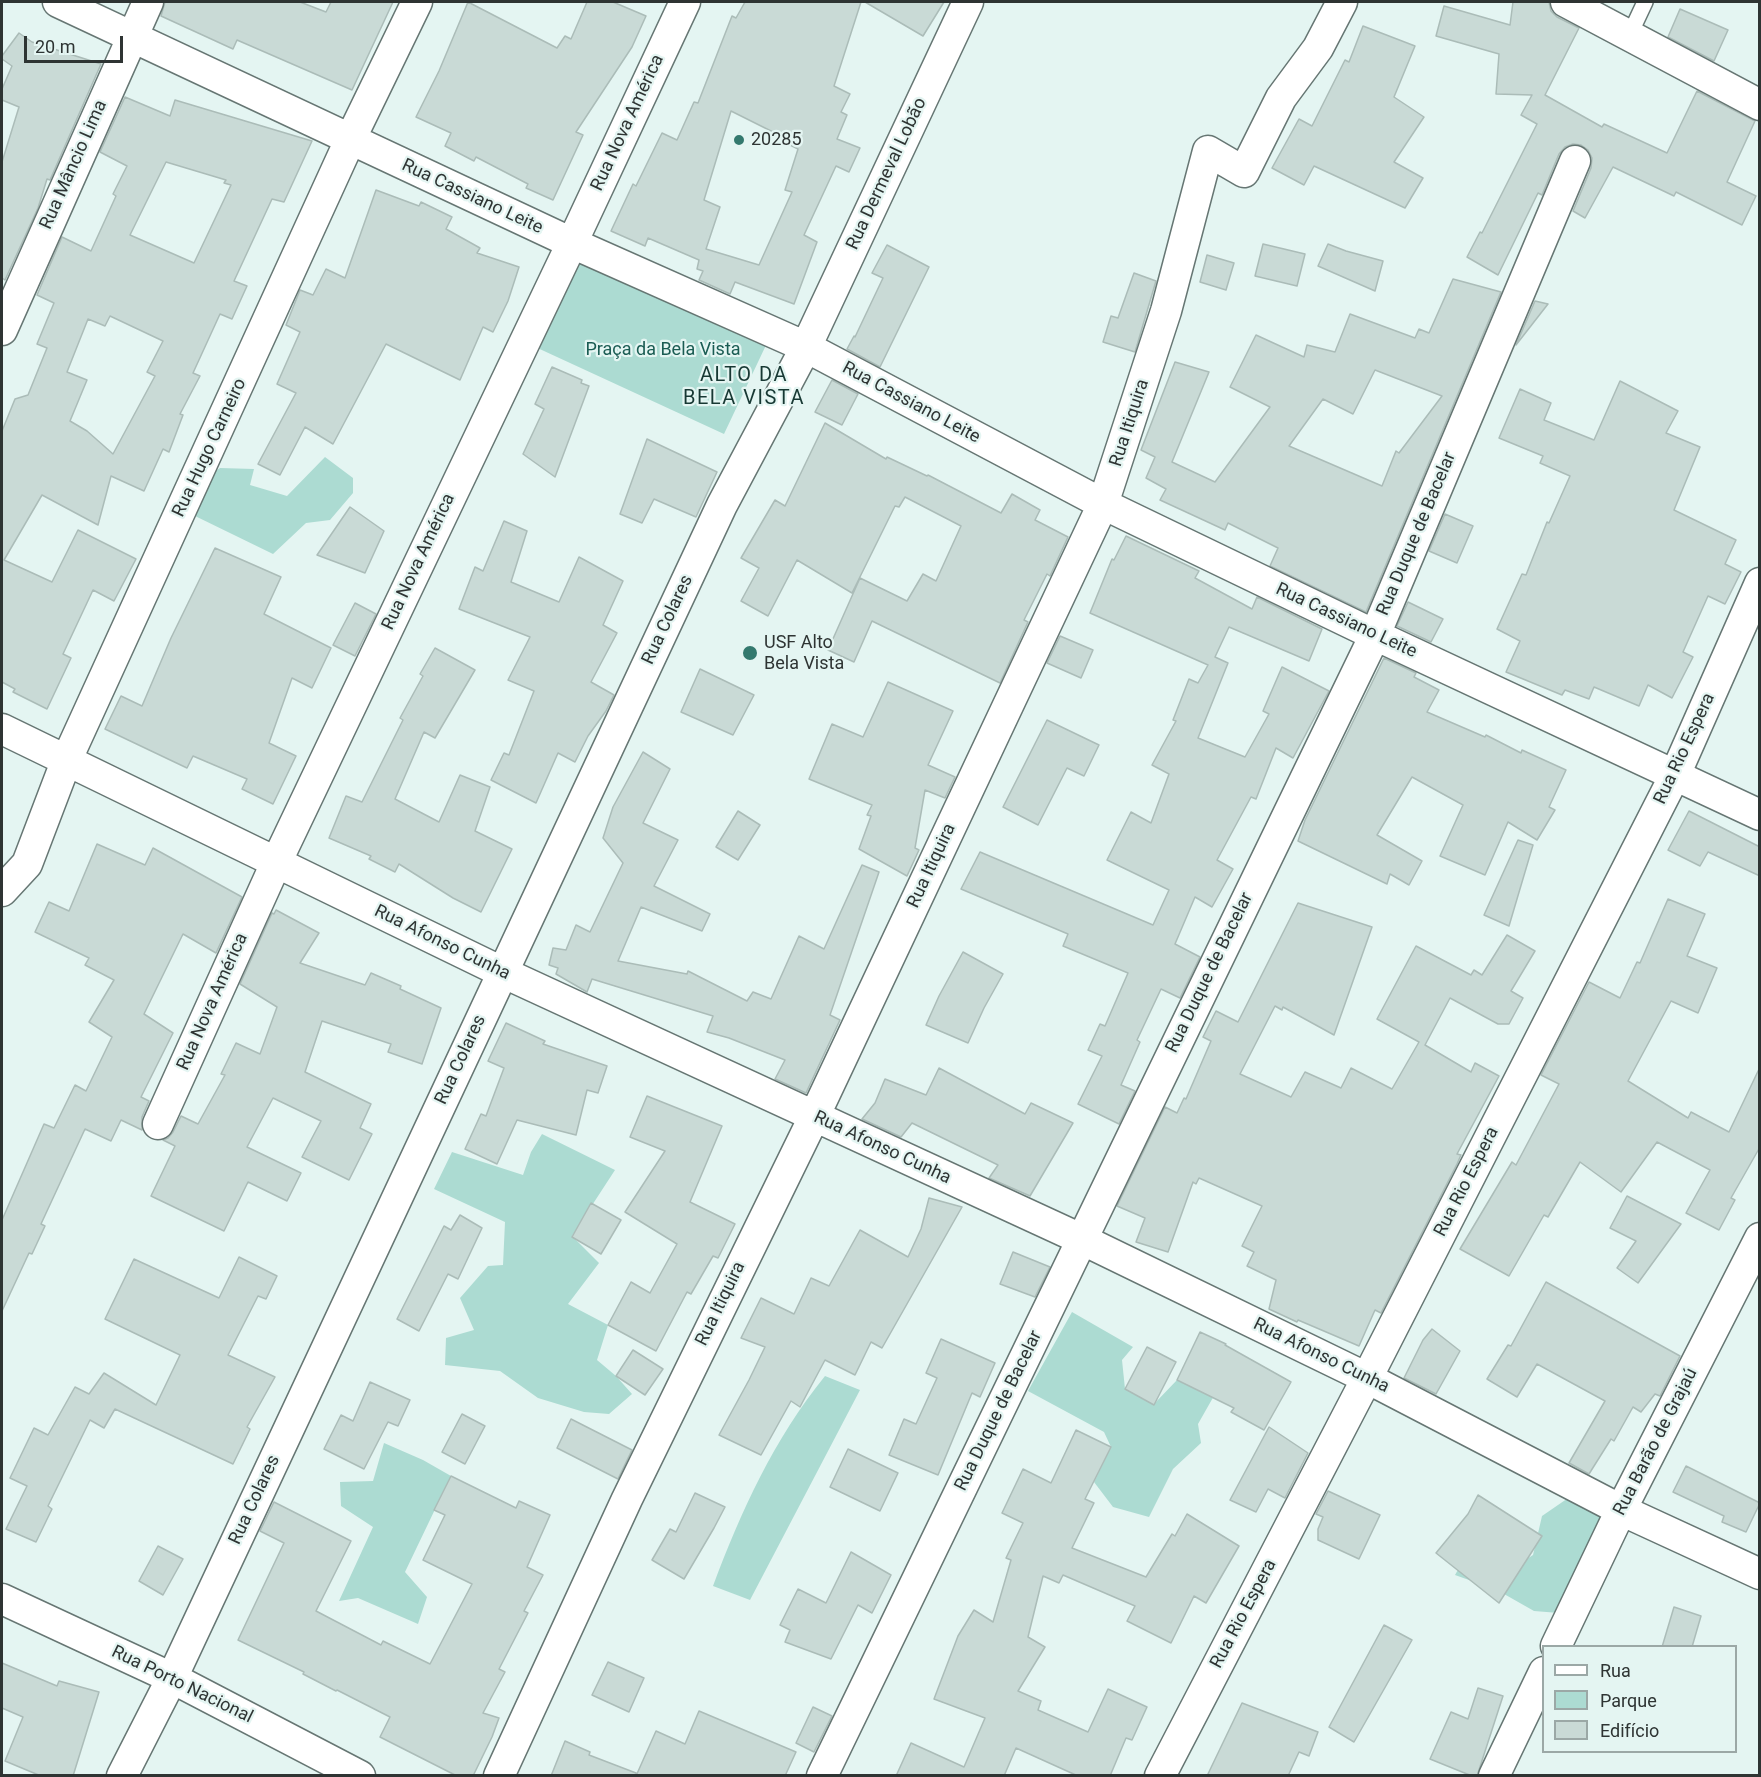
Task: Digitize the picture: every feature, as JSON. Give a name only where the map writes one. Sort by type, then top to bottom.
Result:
[{"type":"street","name":"Rua Cassiano Leite","points":[[58,2],[572,243],[806,347],[1103,504],[1760,816]]},
{"type":"street","name":"Rua Mâncio Lima","points":[[2,330],[148,2]]},
{"type":"street","name":"Rua Hugo Carneiro","points":[[2,891],[27,864],[68,759],[350,140],[417,2]]},
{"type":"street","name":"Rua Nova América","points":[[158,1124],[276,863],[685,2]]},
{"type":"street","name":"Rua Dermeval Lobão","points":[[806,347],[968,2]]},
{"type":"street","name":"Rua Itiquira","points":[[499,1776],[627,1498],[814,1117],[1103,504],[1166,311],[1208,151],[1244,172],[1281,98],[1318,48],[1342,2]]},
{"type":"street","points":[[1566,2],[1760,105]]},
{"type":"street","name":"Rua Duque de Bacelar","points":[[822,1776],[1375,635],[1575,161]]},
{"type":"street","name":"Rua Colares","points":[[122,1776],[172,1678],[722,505],[806,347]]},
{"type":"street","name":"Rua Rio Espera","points":[[1160,1776],[1675,775],[1760,583]]},
{"type":"street","name":"Rua Afonso Cunha","points":[[2,729],[68,759],[502,972],[1082,1239],[1366,1378],[1621,1510],[1760,1575]]},
{"type":"street","name":"Rua Barão de Grajaú","points":[[1557,1645],[1621,1510],[1760,1238]]},
{"type":"street","name":"Rua Porto Nacional","points":[[2,1599],[172,1678],[360,1776]]},
{"type":"street","points":[[1494,1776],[1542,1676]]},
{"type":"lane","points":[[1630,34],[1645,2]]},
{"type":"green space","name":"Praça da Bela Vista","points":[[573,254],[767,343],[724,434],[531,345]]},
{"type":"green space","points":[[325,457],[353,478],[353,493],[330,520],[306,523],[273,554],[193,515],[208,476],[220,468],[254,469],[250,485],[287,496]]},
{"type":"green space","points":[[542,1134],[615,1170],[572,1236],[599,1263],[568,1304],[608,1325],[597,1360],[632,1394],[609,1414],[584,1412],[538,1398],[500,1371],[445,1365],[446,1338],[474,1330],[460,1298],[488,1266],[503,1265],[505,1222],[434,1189],[452,1152],[523,1175],[531,1152]]},
{"type":"green space","points":[[1072,1312],[1133,1347],[1122,1360],[1125,1389],[1154,1404],[1177,1380],[1202,1392],[1219,1387],[1198,1424],[1201,1443],[1173,1469],[1149,1517],[1113,1507],[1094,1482],[1111,1447],[1104,1432],[1028,1391]]},
{"type":"green space","points":[[825,1376],[860,1390],[750,1600],[713,1586],[760,1476],[790,1425]]},
{"type":"green space","points":[[384,1443],[423,1460],[451,1476],[405,1572],[427,1597],[418,1624],[358,1598],[339,1601],[373,1527],[341,1506],[340,1482],[373,1481]]},
{"type":"green space","points":[[1574,1494],[1604,1511],[1559,1613],[1534,1611],[1497,1590],[1455,1575],[1463,1561],[1502,1575],[1533,1555],[1542,1516]]},
{"type":"building","points":[[165,2],[300,2],[326,12],[331,2],[393,2],[352,90],[237,40],[233,49],[161,16]]},
{"type":"building","points":[[468,2],[557,48],[565,36],[571,39],[587,2],[613,2],[646,16],[632,47],[576,132],[583,135],[553,200],[526,188],[528,184],[476,157],[474,161],[445,146],[451,133],[416,117],[439,71]]},
{"type":"building","points":[[745,2],[861,2],[834,86],[850,94],[841,112],[847,115],[837,139],[860,148],[849,172],[836,166],[804,235],[817,242],[794,304],[735,282],[730,294],[699,280],[703,271],[697,269],[699,260],[648,238],[645,246],[611,231],[633,184],[636,186],[662,133],[677,140],[694,102],[698,103],[732,16],[736,18]],"holes":[[[731,111],[783,137],[782,141],[798,149],[785,190],[792,192],[759,265],[706,249],[720,207],[704,200]]]},
{"type":"building","points":[[865,2],[944,2],[923,36]]},
{"type":"building","points":[[1513,2],[1549,2],[1551,11],[1557,17],[1579,28],[1545,95],[1602,127],[1604,124],[1667,153],[1697,91],[1755,121],[1727,182],[1756,196],[1742,225],[1676,192],[1674,196],[1613,167],[1585,218],[1573,211],[1591,168],[1592,158],[1588,150],[1581,145],[1573,144],[1565,147],[1559,154],[1542,195],[1538,193],[1498,275],[1467,257],[1480,232],[1482,233],[1537,124],[1521,115],[1532,95],[1496,94],[1499,54],[1436,36],[1444,6],[1510,25]]},
{"type":"building","points":[[1680,9],[1728,30],[1714,61],[1668,37]]},
{"type":"building","points":[[1363,26],[1415,46],[1394,97],[1424,117],[1394,162],[1423,178],[1405,208],[1314,166],[1304,185],[1272,168],[1299,119],[1312,126],[1345,60],[1349,62]]},
{"type":"building","points":[[19,33],[32,42],[101,64],[50,180],[47,179],[38,208],[5,280],[2,278],[2,162],[19,107],[2,100],[2,89],[12,66],[2,59],[2,56]]},
{"type":"building","points":[[125,97],[170,116],[175,100],[312,141],[284,202],[272,199],[234,281],[247,286],[232,319],[220,314],[193,373],[200,376],[180,414],[183,415],[169,452],[163,449],[144,491],[111,476],[98,525],[42,495],[4,560],[52,582],[78,530],[136,559],[114,601],[93,590],[63,654],[71,658],[47,709],[13,692],[15,689],[2,682],[2,431],[15,399],[28,395],[47,348],[37,344],[54,303],[37,295],[62,237],[91,251],[116,196],[113,194],[127,166],[100,152]],"holes":[[[166,162],[226,180],[224,183],[231,185],[194,263],[130,235]],[[110,316],[163,341],[147,372],[155,376],[113,454],[87,431],[70,421],[87,380],[67,372],[88,319],[105,326]]]},
{"type":"building","points":[[376,190],[419,206],[421,202],[452,217],[446,229],[480,248],[477,253],[519,267],[508,301],[493,332],[483,327],[460,380],[386,344],[333,444],[305,427],[280,475],[258,464],[296,393],[277,384],[300,332],[286,325],[300,290],[313,295],[326,269],[345,278]]},
{"type":"building","points":[[1263,244],[1305,254],[1297,286],[1255,276]]},
{"type":"building","points":[[1328,244],[1383,261],[1375,291],[1318,266]]},
{"type":"building","points":[[887,245],[929,267],[880,367],[847,349],[883,278],[872,273]]},
{"type":"building","points":[[1207,255],[1234,263],[1226,290],[1200,282]]},
{"type":"building","points":[[1134,273],[1156,281],[1135,352],[1103,342],[1111,316],[1118,318]]},
{"type":"building","points":[[1453,279],[1501,292],[1366,612],[1270,566],[1278,548],[1228,523],[1225,530],[1160,500],[1166,489],[1146,478],[1155,457],[1141,450],[1175,362],[1209,372],[1172,462],[1215,482],[1270,407],[1230,387],[1256,335],[1304,357],[1307,345],[1335,352],[1350,314],[1415,338],[1419,329],[1429,333]],"holes":[[[1375,370],[1442,396],[1399,453],[1396,451],[1382,486],[1289,446],[1323,399],[1353,414]]]},
{"type":"building","points":[[1535,301],[1548,304],[1516,345]]},
{"type":"building","points":[[552,367],[582,380],[581,383],[589,386],[555,477],[523,454],[544,409],[535,404]]},
{"type":"building","points":[[832,380],[858,394],[842,425],[815,412]]},
{"type":"building","points":[[1620,381],[1678,411],[1666,433],[1700,447],[1674,510],[1736,540],[1725,564],[1741,572],[1725,604],[1708,596],[1683,652],[1693,657],[1672,698],[1648,685],[1639,706],[1594,687],[1589,699],[1565,690],[1562,695],[1506,672],[1520,641],[1497,629],[1522,574],[1526,575],[1547,522],[1549,523],[1570,476],[1540,463],[1543,456],[1499,438],[1520,389],[1551,403],[1544,420],[1594,440]]},
{"type":"building","points":[[825,423],[886,459],[887,457],[928,475],[1001,513],[1012,494],[1040,510],[1035,520],[1068,537],[1050,576],[1047,574],[1024,620],[1028,622],[1000,683],[872,621],[854,662],[828,650],[860,578],[907,601],[923,574],[936,581],[961,526],[905,497],[899,507],[895,506],[852,593],[797,560],[768,616],[741,601],[759,568],[741,558],[775,500],[785,506]]},
{"type":"building","points":[[647,439],[717,472],[696,517],[654,499],[642,523],[620,514]]},
{"type":"building","points":[[350,507],[384,531],[365,573],[317,555]]},
{"type":"building","points":[[1445,514],[1473,526],[1457,563],[1429,551]]},
{"type":"building","points":[[504,521],[527,531],[511,582],[559,602],[579,557],[623,581],[603,625],[617,633],[591,682],[614,695],[606,711],[588,736],[575,762],[558,753],[536,803],[491,780],[504,753],[509,755],[534,691],[508,680],[530,637],[459,609],[475,567],[483,571]]},
{"type":"building","points":[[1126,536],[1199,571],[1195,578],[1252,609],[1257,597],[1322,629],[1309,661],[1229,627],[1215,657],[1228,663],[1198,738],[1245,757],[1269,714],[1263,711],[1282,667],[1329,691],[1293,758],[1276,748],[1256,799],[1251,797],[1217,860],[1233,869],[1212,907],[1195,897],[1175,944],[1200,957],[1180,998],[1161,989],[1137,1040],[1140,1042],[1121,1085],[1135,1091],[1119,1124],[1078,1104],[1102,1056],[1088,1050],[1100,1024],[1105,1026],[1128,973],[1063,946],[1068,934],[961,889],[980,852],[1153,925],[1169,890],[1107,860],[1131,812],[1151,823],[1169,774],[1152,765],[1176,721],[1173,720],[1189,679],[1198,683],[1208,665],[1090,613],[1112,559],[1114,560]]},
{"type":"building","points":[[215,548],[281,577],[264,614],[331,648],[312,688],[292,678],[269,743],[296,756],[273,804],[242,789],[247,779],[193,756],[187,768],[105,729],[121,696],[142,706],[171,638]]},
{"type":"building","points":[[1408,602],[1443,619],[1431,642],[1397,626]]},
{"type":"building","points":[[355,603],[376,614],[355,656],[333,645]]},
{"type":"building","points":[[1060,636],[1093,650],[1081,678],[1047,663]]},
{"type":"building","points":[[435,648],[475,670],[435,738],[424,732],[395,799],[439,822],[460,775],[490,787],[475,831],[512,849],[481,912],[453,898],[399,864],[395,872],[369,859],[371,856],[329,838],[346,796],[362,802],[403,720],[400,718],[423,676],[420,674]]},
{"type":"building","points":[[1384,658],[1416,673],[1414,677],[1439,690],[1427,712],[1566,770],[1549,807],[1555,810],[1537,840],[1508,822],[1485,875],[1440,856],[1463,805],[1412,777],[1377,835],[1422,861],[1409,885],[1390,874],[1387,884],[1298,841],[1305,820]]},
{"type":"building","points":[[700,669],[754,695],[733,735],[681,712]]},
{"type":"building","points":[[888,682],[953,711],[928,765],[955,777],[945,798],[925,790],[915,848],[919,850],[907,876],[859,849],[871,816],[867,815],[872,805],[809,779],[832,724],[863,737]]},
{"type":"building","points":[[1047,720],[1099,745],[1084,776],[1067,768],[1038,825],[1003,807]]},
{"type":"building","points":[[643,752],[670,769],[643,823],[678,840],[654,886],[710,914],[702,931],[641,907],[618,961],[687,974],[688,971],[747,1001],[753,992],[771,999],[799,936],[824,949],[862,865],[879,872],[830,1015],[840,1020],[806,1093],[775,1079],[785,1060],[707,1032],[713,1016],[592,979],[587,992],[556,974],[558,968],[549,965],[553,948],[566,950],[576,925],[590,932],[623,863],[603,838],[613,807]]},
{"type":"building","points":[[738,811],[760,825],[738,860],[716,847]]},
{"type":"building","points":[[1689,811],[1760,847],[1760,876],[1708,852],[1700,866],[1668,850]]},
{"type":"building","points":[[1518,840],[1533,845],[1509,926],[1484,915]]},
{"type":"building","points":[[97,844],[145,865],[153,848],[242,897],[216,953],[183,934],[144,1014],[173,1033],[141,1097],[149,1101],[142,1117],[142,1130],[121,1120],[111,1141],[85,1129],[41,1224],[45,1226],[32,1254],[29,1253],[2,1311],[2,1220],[44,1124],[54,1128],[75,1085],[86,1091],[112,1037],[89,1022],[114,980],[85,965],[89,958],[35,932],[49,902],[69,911]]},
{"type":"building","points":[[1668,899],[1705,914],[1687,956],[1717,968],[1698,1013],[1671,1001],[1628,1081],[1688,1118],[1691,1112],[1729,1132],[1760,1067],[1760,1147],[1731,1198],[1735,1200],[1719,1230],[1686,1213],[1710,1170],[1657,1142],[1621,1192],[1580,1162],[1548,1217],[1544,1215],[1509,1276],[1460,1249],[1512,1162],[1516,1165],[1559,1084],[1541,1075],[1589,982],[1620,998],[1637,962],[1640,963]]},
{"type":"building","points":[[1298,903],[1372,927],[1334,1035],[1283,1007],[1282,1010],[1275,1006],[1240,1074],[1291,1097],[1305,1072],[1341,1088],[1351,1068],[1392,1089],[1419,1042],[1377,1019],[1416,946],[1471,975],[1474,970],[1482,975],[1507,935],[1535,951],[1511,991],[1523,998],[1509,1024],[1498,1024],[1450,998],[1425,1045],[1471,1072],[1475,1063],[1499,1076],[1457,1154],[1461,1155],[1457,1164],[1381,1313],[1375,1310],[1359,1346],[1269,1309],[1276,1280],[1247,1266],[1254,1252],[1242,1246],[1262,1206],[1199,1178],[1196,1184],[1193,1182],[1168,1252],[1136,1242],[1145,1218],[1117,1206],[1165,1107],[1177,1113],[1184,1098],[1186,1099],[1211,1041],[1203,1037],[1216,1011],[1238,1022]]},
{"type":"building","points":[[276,910],[319,933],[300,963],[365,985],[371,973],[441,1008],[422,1064],[388,1052],[391,1044],[322,1021],[305,1072],[371,1104],[360,1128],[372,1134],[349,1180],[302,1157],[321,1121],[273,1098],[247,1147],[301,1173],[287,1201],[248,1182],[224,1231],[151,1196],[175,1146],[163,1140],[173,1132],[181,1116],[198,1124],[225,1075],[221,1074],[236,1043],[260,1054],[277,1007],[240,984],[272,913],[274,914]]},
{"type":"building","points":[[963,952],[1003,974],[968,1043],[926,1025]]},
{"type":"building","points":[[506,1023],[545,1041],[543,1044],[607,1066],[598,1093],[587,1090],[576,1135],[517,1120],[497,1164],[465,1149],[481,1114],[486,1116],[504,1068],[488,1061]]},
{"type":"building","points":[[939,1068],[1025,1114],[1031,1103],[1073,1123],[1030,1196],[989,1178],[998,1165],[912,1123],[901,1137],[862,1119],[875,1103],[885,1079],[926,1095]]},
{"type":"building","points":[[647,1096],[722,1126],[690,1202],[735,1224],[718,1258],[713,1256],[691,1294],[687,1292],[656,1351],[608,1325],[631,1282],[650,1293],[677,1244],[625,1212],[665,1151],[630,1137]]},
{"type":"building","points":[[1627,1196],[1681,1224],[1638,1283],[1617,1268],[1636,1241],[1610,1228]]},
{"type":"building","points":[[929,1198],[962,1207],[882,1348],[871,1342],[855,1375],[825,1360],[800,1407],[791,1401],[761,1455],[719,1435],[765,1347],[741,1338],[761,1298],[794,1314],[811,1278],[829,1286],[860,1230],[908,1257],[921,1229]]},
{"type":"building","points":[[591,1203],[621,1220],[601,1254],[572,1237]]},
{"type":"building","points":[[460,1215],[482,1228],[458,1279],[448,1274],[419,1331],[397,1319],[444,1226],[451,1230]]},
{"type":"building","points":[[1013,1252],[1050,1267],[1035,1297],[1000,1284]]},
{"type":"building","points":[[239,1257],[277,1276],[266,1299],[258,1296],[228,1355],[275,1377],[247,1427],[250,1429],[233,1464],[115,1409],[104,1428],[90,1420],[48,1506],[52,1509],[36,1542],[6,1529],[27,1486],[10,1478],[34,1428],[48,1435],[75,1387],[89,1394],[104,1373],[156,1405],[180,1355],[105,1319],[134,1259],[219,1298]]},
{"type":"building","points":[[1546,1282],[1680,1356],[1660,1396],[1655,1394],[1641,1412],[1633,1407],[1614,1441],[1611,1439],[1589,1474],[1569,1463],[1605,1401],[1537,1364],[1517,1397],[1487,1379],[1508,1345],[1511,1346]]},
{"type":"building","points":[[1432,1329],[1460,1351],[1436,1394],[1404,1378],[1423,1340]]},
{"type":"building","points":[[1200,1332],[1226,1344],[1291,1382],[1264,1430],[1231,1412],[1234,1408],[1177,1380]]},
{"type":"building","points":[[941,1339],[995,1363],[980,1397],[972,1393],[938,1475],[889,1455],[904,1419],[916,1424],[937,1378],[926,1373]]},
{"type":"building","points":[[1147,1347],[1176,1362],[1154,1405],[1125,1389]]},
{"type":"building","points":[[633,1350],[663,1369],[645,1395],[616,1376]]},
{"type":"building","points":[[370,1382],[410,1400],[398,1426],[388,1422],[364,1469],[324,1449],[341,1415],[353,1421]]},
{"type":"building","points":[[462,1414],[485,1426],[465,1464],[442,1452]]},
{"type":"building","points":[[571,1419],[632,1450],[618,1479],[557,1448]]},
{"type":"building","points":[[1269,1427],[1308,1453],[1285,1498],[1268,1489],[1256,1512],[1230,1500]]},
{"type":"building","points":[[1076,1430],[1111,1447],[1085,1499],[1094,1503],[1072,1548],[1146,1577],[1172,1534],[1175,1536],[1187,1514],[1239,1546],[1206,1603],[1194,1596],[1171,1643],[1127,1621],[1135,1606],[1063,1575],[1059,1583],[1043,1576],[1028,1637],[1045,1647],[1018,1691],[1041,1701],[1038,1710],[1088,1732],[1108,1689],[1147,1707],[1132,1740],[1126,1738],[1110,1776],[1078,1776],[1016,1748],[1004,1776],[896,1776],[911,1743],[964,1767],[985,1718],[934,1699],[958,1636],[974,1610],[993,1622],[1011,1560],[1006,1558],[1023,1523],[1002,1513],[1023,1469],[1051,1483]]},
{"type":"building","points":[[848,1449],[898,1473],[880,1511],[830,1487]]},
{"type":"building","points":[[1686,1466],[1760,1503],[1746,1532],[1722,1522],[1724,1516],[1673,1492]]},
{"type":"building","points":[[451,1476],[516,1508],[519,1501],[550,1515],[527,1567],[543,1575],[524,1611],[528,1613],[499,1669],[505,1672],[483,1713],[499,1718],[473,1776],[457,1776],[380,1737],[390,1717],[238,1640],[284,1543],[260,1531],[274,1502],[351,1541],[316,1611],[381,1645],[383,1641],[430,1664],[472,1584],[423,1560],[445,1515],[434,1510]]},
{"type":"building","points":[[1328,1491],[1380,1515],[1359,1559],[1318,1540],[1318,1529],[1323,1517],[1316,1514]]},
{"type":"building","points":[[695,1493],[725,1507],[684,1579],[652,1560],[670,1529],[676,1532]]},
{"type":"building","points":[[1478,1495],[1542,1536],[1499,1603],[1436,1553],[1468,1514]]},
{"type":"building","points":[[158,1546],[183,1559],[163,1595],[139,1581]]},
{"type":"building","points":[[851,1552],[891,1575],[872,1613],[858,1605],[831,1659],[785,1642],[790,1630],[780,1625],[798,1589],[826,1603]]},
{"type":"building","points":[[1674,1607],[1701,1616],[1693,1645],[1663,1645]]},
{"type":"building","points":[[1384,1625],[1412,1640],[1354,1742],[1329,1727]]},
{"type":"building","points":[[608,1662],[644,1678],[629,1712],[592,1695]]},
{"type":"building","points":[[2,1663],[57,1686],[59,1681],[99,1692],[73,1776],[41,1776],[5,1761],[23,1717],[2,1708]]},
{"type":"building","points":[[1478,1688],[1503,1696],[1477,1776],[1472,1776],[1430,1759],[1451,1712],[1468,1719]]},
{"type":"building","points":[[1242,1703],[1318,1732],[1309,1756],[1299,1752],[1288,1776],[1207,1776]]},
{"type":"building","points":[[813,1707],[832,1716],[814,1752],[796,1743]]},
{"type":"building","points":[[699,1711],[796,1752],[785,1776],[636,1776],[656,1731],[685,1744]]},
{"type":"building","points":[[565,1741],[590,1752],[589,1755],[636,1773],[636,1776],[551,1776]]},
{"type":"place","name":"20285","points":[[739,140]]},
{"type":"place","name":"USF Alto Bela Vista","points":[[750,653]]},
{"type":"district","name":"ALTO DA BELA VISTA","points":[[744,388]]}]
